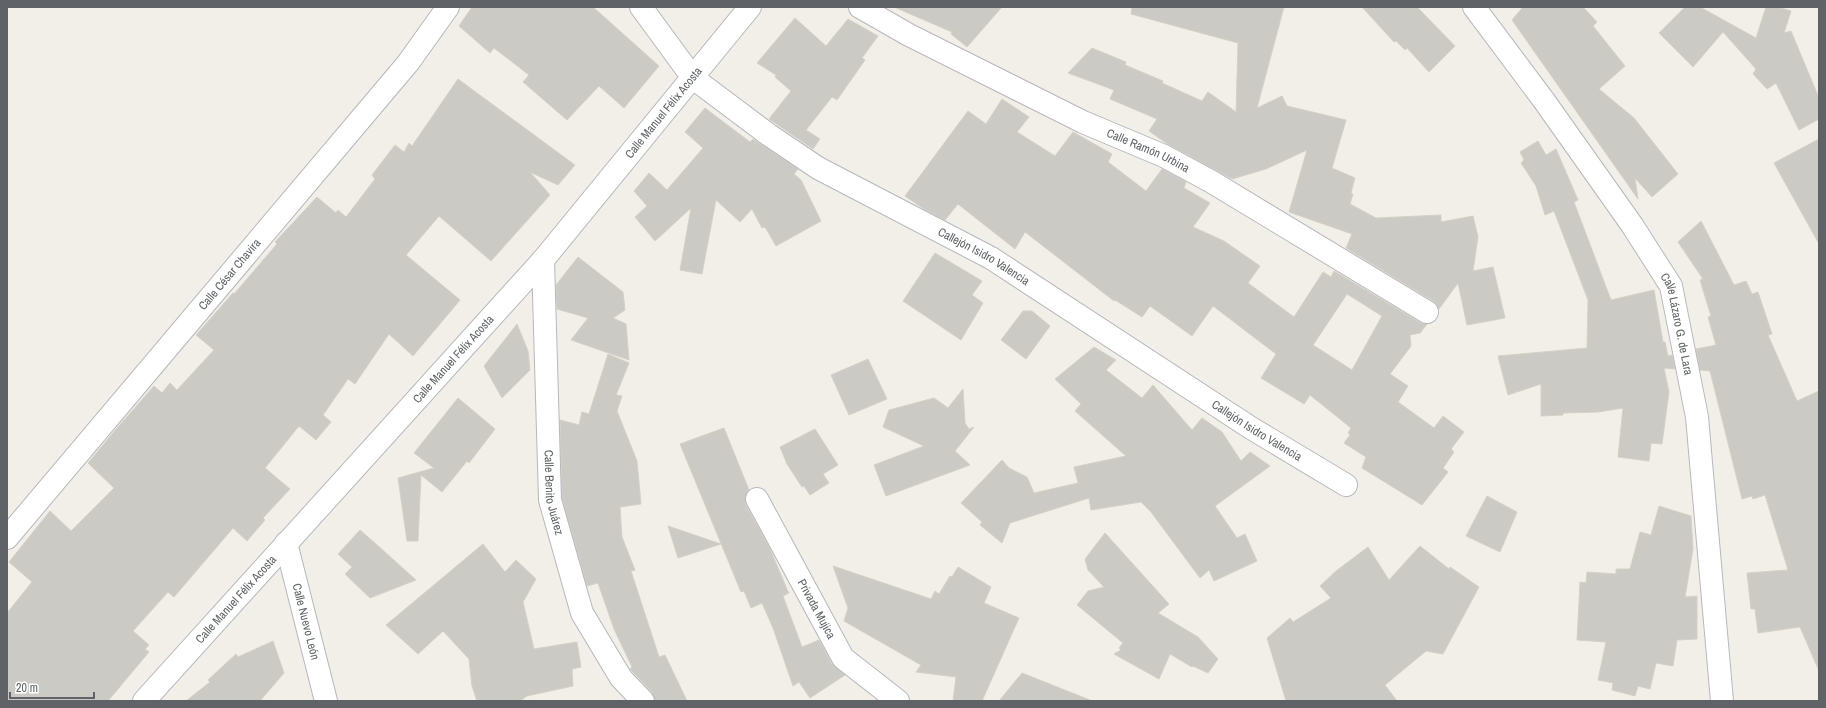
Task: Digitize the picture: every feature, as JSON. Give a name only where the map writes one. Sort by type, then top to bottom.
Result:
[{"type":"street","name":"Calle César Chavira","points":[[7,538],[408,63],[448,7]]},
{"type":"street","name":"Callejón Isidro Valencia","points":[[641,7],[693,78],[769,135],[818,168],[991,258],[1251,428],[1346,486]]},
{"type":"street","name":"Calle Manuel Félix Acosta","points":[[144,701],[543,260],[750,7]]},
{"type":"street","name":"Calle Ramón Urbina","points":[[860,7],[909,35],[1076,118],[1164,156],[1212,182],[1426,312]]},
{"type":"street","name":"Calle Lázaro G. de Lara","points":[[1474,7],[1545,102],[1632,225],[1672,286],[1697,417],[1722,701]]},
{"type":"street","name":"Calle Benito Juárez","points":[[543,260],[550,500],[582,613],[621,678],[643,701]]},
{"type":"street","name":"Privada Mujica","points":[[757,500],[843,658],[898,701]]},
{"type":"street","name":"Calle Nuevo León","points":[[286,543],[326,701]]},
{"type":"building","points":[[472,7],[593,7],[659,66],[624,108],[599,86],[567,120],[523,82],[529,75],[494,48],[490,53],[459,26]]},
{"type":"building","points":[[894,7],[1002,7],[967,47],[951,34],[952,32]]},
{"type":"building","points":[[1132,7],[1284,7],[1257,108],[1282,96],[1287,106],[1346,120],[1332,168],[1355,178],[1350,204],[1376,218],[1441,215],[1441,222],[1473,216],[1478,237],[1473,271],[1493,267],[1505,318],[1467,325],[1458,283],[1439,309],[1433,301],[1346,248],[1352,234],[1289,212],[1307,150],[1266,169],[1232,179],[1166,143],[1149,131],[1157,119],[1110,99],[1114,90],[1068,73],[1092,48],[1126,62],[1125,65],[1163,81],[1162,83],[1202,101],[1208,92],[1236,112],[1238,43],[1131,14]]},
{"type":"building","points":[[1362,7],[1417,7],[1455,46],[1429,72],[1407,48],[1405,50],[1396,41],[1394,42]]},
{"type":"building","points":[[1523,7],[1583,7],[1597,22],[1593,26],[1625,66],[1599,89],[1634,118],[1678,174],[1652,197],[1635,178],[1638,199],[1512,20]]},
{"type":"building","points":[[1685,7],[1700,7],[1756,38],[1766,7],[1778,7],[1791,11],[1784,33],[1791,31],[1819,98],[1819,119],[1799,130],[1776,83],[1767,89],[1753,74],[1756,69],[1723,32],[1693,67],[1659,33]]},
{"type":"building","points":[[795,18],[826,46],[848,19],[878,36],[862,58],[865,60],[837,100],[832,97],[806,130],[820,139],[813,149],[769,119],[791,91],[775,77],[776,75],[757,63]]},
{"type":"building","points":[[458,79],[575,165],[558,185],[530,172],[550,195],[491,261],[439,216],[406,255],[460,300],[413,356],[389,334],[355,384],[348,379],[323,415],[331,422],[316,440],[299,426],[265,468],[290,489],[263,518],[265,520],[247,541],[233,528],[174,597],[168,592],[133,631],[149,645],[145,649],[149,652],[108,701],[7,701],[7,613],[32,582],[9,562],[50,511],[71,531],[114,488],[88,463],[117,428],[154,386],[162,393],[170,383],[177,390],[214,350],[196,335],[277,244],[275,242],[317,197],[336,213],[338,210],[346,217],[375,179],[372,175],[395,145],[404,152],[409,143],[412,146]]},
{"type":"building","points":[[1002,99],[1029,117],[1017,132],[1055,156],[1073,132],[1112,154],[1108,162],[1146,191],[1162,169],[1186,182],[1184,188],[1210,203],[1193,227],[1224,241],[1260,266],[1248,283],[1294,317],[1323,272],[1331,277],[1334,271],[1421,323],[1427,324],[1420,333],[1410,335],[1411,346],[1390,374],[1408,386],[1398,402],[1434,428],[1443,416],[1464,432],[1451,449],[1454,452],[1443,468],[1448,472],[1422,505],[1362,468],[1366,457],[1344,443],[1350,435],[1348,433],[1351,428],[1310,395],[1304,404],[1261,378],[1276,354],[1213,306],[1192,336],[1150,306],[1142,317],[1115,300],[1114,301],[1025,232],[1015,249],[958,204],[945,220],[924,209],[905,196],[968,111],[986,124]],"holes":[[[1347,294],[1382,316],[1352,370],[1313,345]]]},
{"type":"building","points":[[705,108],[750,142],[753,139],[798,169],[794,174],[801,180],[821,221],[776,246],[765,227],[762,228],[752,209],[740,222],[716,200],[702,274],[680,270],[691,208],[655,241],[635,217],[647,206],[634,191],[649,173],[667,190],[703,148],[685,132]]},
{"type":"building","points":[[1819,139],[1819,244],[1774,163]]},
{"type":"building","points":[[1538,141],[1546,155],[1556,149],[1578,200],[1574,202],[1611,300],[1654,290],[1663,342],[1665,342],[1668,356],[1672,355],[1675,369],[1664,368],[1669,392],[1662,444],[1651,443],[1649,461],[1618,457],[1623,408],[1598,412],[1563,413],[1563,415],[1541,416],[1541,384],[1508,395],[1498,356],[1587,348],[1588,300],[1554,211],[1545,215],[1536,186],[1521,163],[1524,160],[1520,152]]},
{"type":"building","points":[[1701,221],[1734,285],[1746,281],[1752,294],[1758,292],[1772,334],[1768,335],[1797,401],[1819,391],[1819,671],[1800,627],[1758,633],[1755,609],[1751,609],[1747,573],[1788,570],[1765,495],[1753,499],[1752,496],[1742,499],[1710,371],[1700,370],[1696,349],[1716,345],[1708,317],[1711,316],[1700,280],[1703,279],[1678,242]]},
{"type":"building","points":[[935,253],[982,281],[972,295],[983,303],[961,340],[903,301]]},
{"type":"building","points":[[578,257],[623,292],[625,310],[613,318],[626,324],[629,360],[571,340],[588,318],[557,309],[556,285]]},
{"type":"building","points":[[1023,311],[1032,311],[1050,326],[1026,359],[1001,340]]},
{"type":"building","points":[[517,324],[528,351],[530,370],[502,398],[484,366]]},
{"type":"building","points":[[1094,347],[1116,360],[1106,370],[1142,398],[1153,385],[1192,430],[1202,418],[1222,432],[1241,461],[1250,452],[1270,466],[1215,506],[1237,538],[1245,534],[1257,561],[1214,581],[1209,570],[1200,578],[1151,512],[1141,502],[1091,510],[1089,498],[1010,523],[1002,543],[980,525],[982,522],[961,503],[1002,460],[1009,468],[1027,477],[1034,493],[1078,483],[1074,467],[1126,456],[1075,411],[1081,404],[1055,379]]},
{"type":"building","points":[[608,354],[629,363],[616,395],[622,396],[617,411],[637,461],[641,504],[620,507],[622,537],[635,570],[631,571],[659,657],[665,655],[687,701],[655,701],[652,692],[630,669],[632,667],[614,629],[598,583],[587,586],[562,498],[560,420],[579,425],[582,412],[589,414]]},
{"type":"building","points":[[868,359],[887,399],[849,415],[831,375]]},
{"type":"building","points":[[963,389],[965,423],[969,429],[974,427],[955,451],[970,465],[886,496],[874,465],[924,446],[883,427],[889,410],[934,398],[948,408]]},
{"type":"building","points":[[458,398],[495,429],[469,463],[467,461],[442,492],[421,475],[418,541],[407,541],[398,478],[434,468],[414,453]]},
{"type":"building","points":[[724,428],[749,490],[745,498],[746,505],[770,549],[789,593],[783,596],[802,647],[819,640],[832,664],[845,675],[810,698],[799,682],[793,686],[773,628],[762,603],[751,608],[744,591],[741,592],[680,444]]},
{"type":"building","points":[[815,429],[838,465],[823,474],[829,483],[810,495],[804,486],[802,487],[787,464],[780,447]]},
{"type":"building","points":[[1487,496],[1517,512],[1500,552],[1466,536]]},
{"type":"building","points":[[1659,506],[1691,516],[1693,549],[1685,597],[1697,596],[1697,639],[1677,640],[1673,666],[1656,663],[1650,689],[1638,686],[1635,696],[1612,690],[1613,683],[1598,680],[1606,642],[1577,640],[1580,582],[1586,583],[1587,572],[1616,574],[1616,569],[1630,569],[1640,532],[1651,535]]},
{"type":"building","points":[[668,526],[721,544],[678,558]]},
{"type":"building","points":[[360,530],[416,580],[370,598],[345,574],[352,567],[338,554]]},
{"type":"building","points":[[1105,533],[1169,604],[1158,613],[1198,637],[1218,659],[1208,673],[1193,666],[1192,667],[1170,654],[1159,679],[1114,654],[1121,650],[1119,648],[1123,643],[1077,605],[1088,591],[1104,587],[1088,570],[1085,559]]},
{"type":"building","points":[[483,544],[505,572],[516,560],[536,579],[523,602],[534,649],[577,642],[581,667],[572,669],[573,686],[527,696],[520,701],[477,701],[472,686],[469,659],[443,631],[418,654],[386,625]]},
{"type":"building","points":[[1420,546],[1449,569],[1450,567],[1479,587],[1443,654],[1426,651],[1385,685],[1397,701],[1286,701],[1267,638],[1290,618],[1293,622],[1331,598],[1320,586],[1336,571],[1368,547],[1389,580]]},
{"type":"building","points":[[833,566],[931,599],[935,591],[939,594],[950,576],[952,577],[958,567],[991,587],[984,603],[1019,618],[982,701],[953,701],[956,677],[916,672],[921,665],[844,621],[848,608]]},
{"type":"building","points":[[273,641],[284,673],[260,701],[186,701],[210,682],[208,680],[236,654],[238,657]]},
{"type":"building","points":[[1022,673],[1090,700],[1090,701],[999,701]]}]
